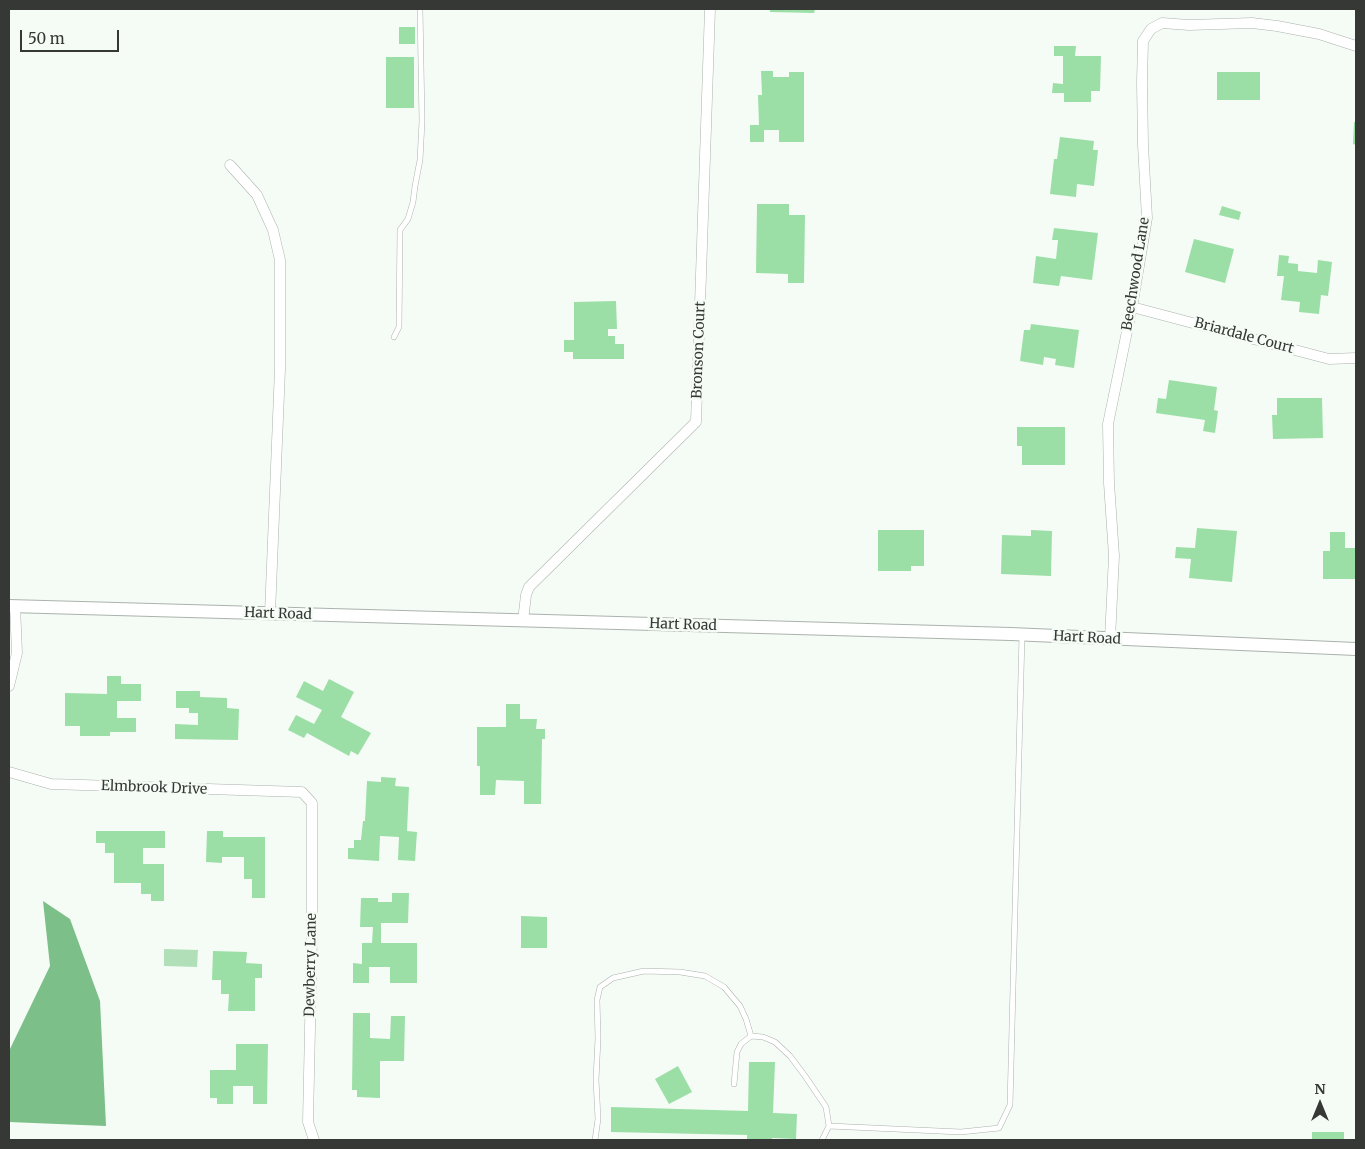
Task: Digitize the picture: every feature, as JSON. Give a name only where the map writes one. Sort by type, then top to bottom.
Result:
[{"type":"street","name":"Bronson Court","points":[[523,621],[526,595],[529,587],[696,422],[710,9]]},
{"type":"street","name":"Beechwood Lane","points":[[1110,639],[1114,556],[1109,483],[1108,424],[1132,307],[1147,218],[1143,145],[1143,41],[1151,29],[1162,23],[1189,25],[1252,23],[1319,34],[1356,46]]},
{"type":"street","points":[[230,165],[257,194],[273,230],[280,260],[280,369],[270,614]]},
{"type":"street","name":"Briardale Court","points":[[1132,307],[1329,359],[1356,358]]},
{"type":"street","name":"Hart Road","points":[[12,606],[1022,635],[1356,649]]},
{"type":"street","points":[[9,686],[17,653],[12,606]]},
{"type":"street","name":"Elmbrook Drive","points":[[9,772],[51,784],[302,792]]},
{"type":"street","name":"Dewberry Lane","points":[[302,792],[312,803],[312,934],[308,1122],[314,1140]]},
{"type":"lane","points":[[394,337],[399,327],[400,230],[408,219],[413,202],[420,160],[422,121],[420,9]]},
{"type":"lane","points":[[829,1126],[961,1132],[998,1128],[1010,1105],[1022,635]]},
{"type":"lane","points":[[595,1140],[598,1120],[596,1080],[597,1000],[600,987],[613,978],[644,970],[680,972],[705,976],[724,987],[740,1006],[751,1036]]},
{"type":"lane","points":[[734,1084],[737,1052],[740,1044],[751,1036],[763,1037],[775,1042],[790,1056],[826,1108],[829,1126],[822,1140]]},
{"type":"shaded area","points":[[43,901],[70,919],[100,1001],[106,1126],[9,1122],[9,1051],[50,966]]},
{"type":"shaded area","points":[[164,949],[198,950],[197,967],[164,966]]},
{"type":"building","points":[[770,9],[815,9],[814,13],[770,12]]},
{"type":"building","points":[[399,27],[415,27],[415,44],[399,44]]},
{"type":"building","points":[[1054,46],[1076,46],[1075,56],[1101,56],[1100,91],[1091,91],[1091,102],[1064,102],[1064,93],[1052,93],[1053,83],[1063,84],[1063,56],[1054,56]]},
{"type":"building","points":[[386,57],[414,57],[414,108],[386,108]]},
{"type":"building","points":[[761,71],[773,71],[773,77],[789,77],[789,72],[804,72],[804,142],[779,142],[779,130],[764,130],[764,142],[750,142],[750,125],[759,125],[758,95],[762,95]]},
{"type":"building","points":[[1217,72],[1260,72],[1260,100],[1217,100]]},
{"type":"building","points":[[1354,122],[1356,122],[1356,145],[1353,144]]},
{"type":"building","points":[[1060,137],[1094,141],[1093,150],[1098,150],[1094,186],[1077,184],[1076,197],[1050,194],[1054,159],[1057,159]]},
{"type":"building","points":[[757,204],[789,204],[789,215],[805,215],[804,283],[788,283],[788,274],[756,273]]},
{"type":"building","points":[[1222,206],[1241,212],[1239,220],[1219,215]]},
{"type":"building","points":[[1054,228],[1098,233],[1092,280],[1061,276],[1059,286],[1033,283],[1036,256],[1056,259],[1058,240],[1052,240]]},
{"type":"building","points":[[1194,239],[1234,249],[1225,283],[1185,272]]},
{"type":"building","points":[[1279,255],[1289,256],[1288,263],[1298,264],[1298,271],[1317,273],[1318,260],[1332,262],[1328,296],[1321,295],[1319,314],[1299,312],[1300,302],[1281,300],[1284,276],[1277,276]]},
{"type":"building","points":[[616,301],[617,329],[608,329],[608,336],[615,336],[615,344],[624,344],[624,359],[573,359],[573,352],[564,352],[564,340],[574,340],[574,302]]},
{"type":"building","points":[[1031,324],[1079,330],[1074,368],[1055,365],[1056,359],[1044,357],[1043,365],[1020,361],[1024,330],[1030,330]]},
{"type":"building","points":[[1169,380],[1217,387],[1214,410],[1218,411],[1215,433],[1203,431],[1205,420],[1156,413],[1158,398],[1166,399]]},
{"type":"building","points":[[1277,398],[1322,398],[1323,438],[1273,439],[1272,415],[1277,415]]},
{"type":"building","points":[[1017,427],[1065,427],[1065,465],[1022,465],[1022,446],[1017,446]]},
{"type":"building","points":[[1197,528],[1237,531],[1232,582],[1189,578],[1191,559],[1175,558],[1176,547],[1195,548]]},
{"type":"building","points":[[878,530],[924,530],[924,566],[911,566],[911,571],[878,571]]},
{"type":"building","points":[[1031,530],[1052,531],[1051,576],[1001,574],[1002,535],[1031,536]]},
{"type":"building","points":[[1330,532],[1345,532],[1345,548],[1356,548],[1356,579],[1323,579],[1323,551],[1330,551]]},
{"type":"building","points":[[107,676],[121,676],[121,684],[141,684],[141,701],[117,701],[117,718],[136,718],[136,732],[110,732],[110,736],[80,736],[80,726],[65,726],[65,693],[107,694]]},
{"type":"building","points":[[329,679],[354,692],[341,717],[371,733],[358,755],[351,751],[349,756],[307,733],[304,738],[288,730],[296,715],[314,724],[322,710],[296,697],[304,681],[323,691]]},
{"type":"building","points":[[176,691],[200,691],[200,697],[227,698],[227,708],[239,709],[238,740],[175,739],[175,724],[198,725],[198,713],[189,713],[189,708],[176,708]]},
{"type":"building","points":[[506,704],[520,704],[520,719],[537,719],[536,729],[545,729],[545,739],[542,739],[541,804],[524,804],[524,781],[496,780],[495,795],[480,795],[480,766],[477,766],[477,727],[506,727]]},
{"type":"building","points":[[381,777],[396,778],[395,786],[409,787],[407,831],[417,832],[415,861],[398,860],[399,837],[380,836],[379,861],[348,859],[348,848],[354,848],[354,840],[361,840],[363,821],[365,821],[367,781],[381,782]]},
{"type":"building","points":[[96,831],[165,831],[165,848],[143,848],[143,864],[164,864],[164,901],[151,901],[151,894],[141,894],[141,883],[114,883],[114,853],[105,853],[105,843],[96,843]]},
{"type":"building","points":[[207,831],[223,831],[223,837],[265,837],[265,898],[252,898],[252,879],[244,879],[244,857],[222,857],[222,863],[206,862]]},
{"type":"building","points":[[392,893],[409,893],[408,923],[381,923],[381,943],[417,943],[417,983],[390,983],[390,967],[369,967],[369,983],[353,983],[353,963],[362,964],[362,943],[372,943],[373,927],[360,927],[361,898],[378,898],[378,902],[392,902]]},
{"type":"building","points":[[521,916],[547,917],[547,948],[521,948]]},
{"type":"building","points":[[213,951],[247,952],[246,963],[262,964],[262,978],[255,978],[255,1011],[228,1011],[229,994],[221,994],[221,980],[212,980]]},
{"type":"building","points":[[353,1013],[370,1013],[370,1038],[390,1039],[391,1016],[405,1016],[404,1061],[380,1061],[380,1098],[357,1097],[357,1090],[352,1090]]},
{"type":"building","points":[[236,1044],[268,1044],[267,1104],[253,1104],[253,1086],[233,1086],[233,1104],[217,1104],[217,1098],[210,1098],[210,1070],[236,1070]]},
{"type":"building","points":[[749,1062],[775,1062],[773,1113],[797,1114],[796,1139],[747,1140],[747,1135],[611,1132],[611,1107],[748,1111]]},
{"type":"building","points":[[678,1066],[692,1092],[669,1104],[655,1079]]},
{"type":"building","points":[[1312,1132],[1344,1132],[1344,1140],[1312,1140]]}]
